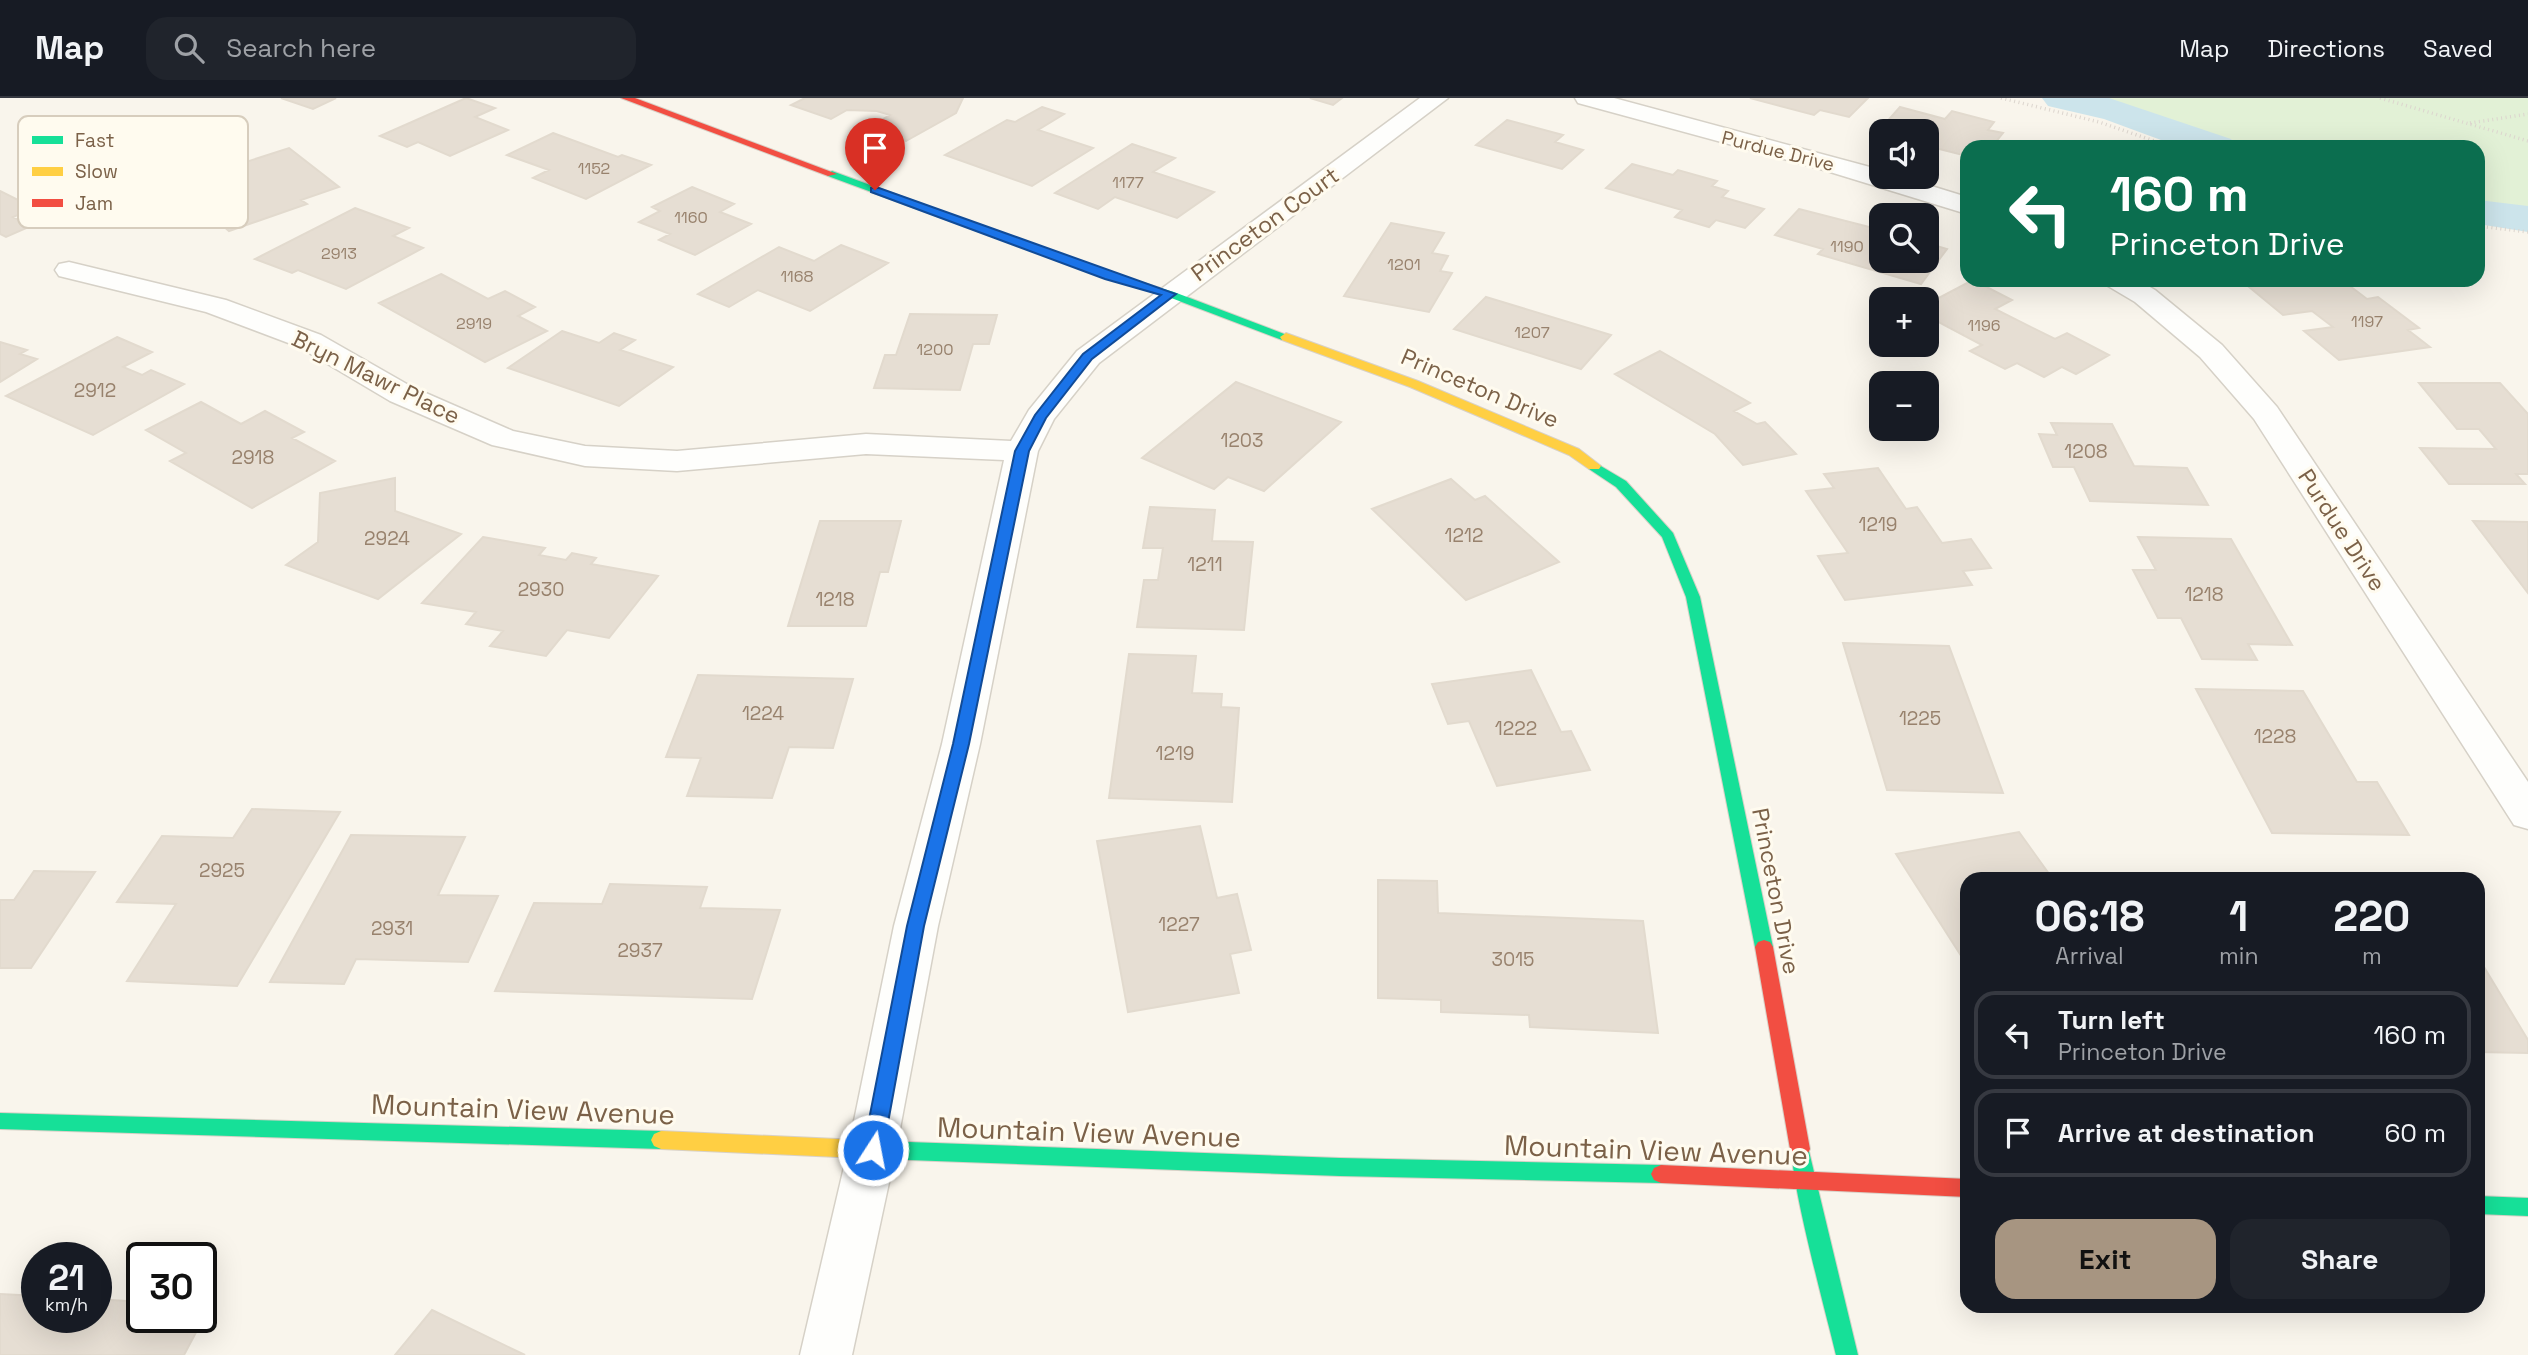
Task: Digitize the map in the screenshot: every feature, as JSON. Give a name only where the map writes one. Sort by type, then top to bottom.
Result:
[{"type":"street","name":"Princeton Drive","points":[[626,98],[1109,276],[1170,294],[1414,384],[1574,452],[1621,484],[1668,536],[1693,597],[1779,1020],[1805,1182],[1847,1355]]},
{"type":"street","name":"Princeton Court","points":[[826,1355],[873,1150],[916,926],[961,744],[1022,451],[1040,417],[1088,356],[1436,98]]},
{"type":"street","name":"Purdue Drive","points":[[1587,98],[1697,130],[1888,179],[1960,204]]},
{"type":"street","name":"Bryn Mawr Place","points":[[69,270],[216,306],[310,341],[401,394],[503,438],[585,456],[677,461],[866,444],[1022,451]]},
{"type":"street","name":"Purdue Drive","points":[[2130,287],[2145,296],[2211,352],[2266,414],[2528,814]]},
{"type":"street","name":"Mountain View Avenue","points":[[0,1121],[603,1137],[1340,1167],[1617,1171],[1960,1188]]},
{"type":"street","points":[[2485,1205],[2528,1206]]},
{"type":"path","points":[[2001,98],[2099,122],[2152,140]]},
{"type":"path","points":[[2380,98],[2528,141]]},
{"type":"path","points":[[2466,123],[2528,114]]},
{"type":"path","points":[[2485,227],[2528,232]]},
{"type":"green space","points":[[2087,98],[2528,98],[2528,209],[2485,202],[2485,140],[2219,140]]},
{"type":"building","points":[[281,98],[336,98],[313,109]]},
{"type":"building","points":[[466,98],[495,108],[475,117],[508,130],[450,156],[418,142],[407,147],[380,136]]},
{"type":"building","points":[[805,98],[963,98],[956,113],[906,141],[867,128],[890,115],[877,111],[847,110],[831,119],[791,105]]},
{"type":"building","points":[[1310,98],[1342,98],[1333,105]]},
{"type":"building","points":[[1750,98],[1868,98],[1849,117],[1820,110],[1814,115]]},
{"type":"building","points":[[1042,107],[1064,114],[1038,130],[1093,148],[1032,186],[945,155],[1007,120],[1015,122]]},
{"type":"building","points":[[1900,107],[1945,119],[1952,111],[1994,122],[1988,130],[2003,133],[1997,140],[1960,140],[1960,154],[1939,149],[1939,119],[1889,119]]},
{"type":"building","points":[[1507,120],[1563,135],[1555,142],[1583,150],[1562,169],[1476,145]]},
{"type":"building","points":[[553,133],[618,157],[622,155],[651,165],[586,199],[533,178],[549,170],[507,155]]},
{"type":"building","points":[[1132,144],[1175,158],[1153,172],[1214,192],[1177,218],[1115,197],[1098,209],[1055,193]]},
{"type":"building","points":[[289,148],[339,187],[301,200],[307,204],[248,224],[248,161]]},
{"type":"building","points":[[1632,164],[1673,175],[1678,170],[1717,181],[1712,186],[1728,191],[1722,197],[1764,209],[1745,228],[1716,220],[1709,227],[1675,217],[1682,210],[1606,188]]},
{"type":"building","points":[[692,187],[734,204],[720,212],[751,224],[695,255],[659,240],[670,234],[639,222],[660,211],[652,207]]},
{"type":"building","points":[[0,191],[18,200],[18,215],[13,217],[18,220],[18,228],[26,228],[6,237],[0,234]]},
{"type":"building","points":[[355,208],[409,228],[393,236],[423,248],[346,289],[298,270],[292,273],[255,259]]},
{"type":"building","points":[[1799,209],[1869,227],[1869,269],[1818,254],[1823,249],[1775,235]]},
{"type":"building","points":[[1391,223],[1444,233],[1432,253],[1448,256],[1440,271],[1452,273],[1429,312],[1344,296]]},
{"type":"building","points":[[841,245],[888,263],[810,311],[758,290],[729,307],[698,294],[779,247],[814,261]]},
{"type":"building","points":[[1939,247],[1947,249],[1939,260]]},
{"type":"building","points":[[1883,273],[1929,273],[1921,284]]},
{"type":"building","points":[[441,274],[488,299],[505,291],[535,307],[518,316],[547,331],[485,362],[379,303]]},
{"type":"building","points":[[1960,287],[1987,287],[2012,300],[1995,309],[2055,339],[2067,333],[2109,355],[2076,374],[2062,367],[2044,377],[2017,363],[2005,369],[1970,351],[1982,345],[1939,322],[1939,298]]},
{"type":"building","points":[[2249,287],[2351,287],[2367,299],[2378,297],[2419,328],[2408,330],[2430,347],[2339,360],[2304,331],[2333,327],[2312,311],[2283,315]]},
{"type":"building","points":[[1486,297],[1611,335],[1581,369],[1454,329]]},
{"type":"building","points":[[910,314],[997,315],[989,344],[973,344],[960,390],[874,388],[885,355],[896,355]]},
{"type":"building","points":[[562,331],[599,343],[614,333],[635,340],[620,350],[673,367],[619,406],[508,368]]},
{"type":"building","points":[[117,337],[152,352],[123,367],[142,375],[151,370],[184,384],[93,435],[6,396]]},
{"type":"building","points":[[0,342],[27,350],[20,354],[37,359],[0,382]]},
{"type":"building","points":[[1660,351],[1750,403],[1734,411],[1757,424],[1765,422],[1796,454],[1743,465],[1715,434],[1615,374]]},
{"type":"building","points":[[1236,382],[1341,422],[1264,491],[1228,477],[1214,489],[1142,458]]},
{"type":"building","points":[[2419,383],[2500,383],[2528,414],[2528,474],[2516,474],[2525,484],[2449,484],[2420,448],[2496,449],[2479,429],[2457,429]]},
{"type":"building","points":[[201,402],[241,424],[265,411],[304,432],[292,438],[335,461],[252,508],[170,461],[186,453],[146,430]]},
{"type":"building","points":[[2051,423],[2112,424],[2134,466],[2187,468],[2208,505],[2090,501],[2074,467],[2053,467],[2039,434],[2057,435]]},
{"type":"building","points":[[1878,468],[1906,509],[1917,507],[1942,543],[1971,539],[1991,568],[1963,571],[1972,585],[1845,600],[1818,556],[1848,553],[1806,491],[1834,488],[1824,474]]},
{"type":"building","points":[[395,478],[395,511],[461,534],[378,599],[286,565],[318,542],[320,493]]},
{"type":"building","points":[[1451,479],[1475,500],[1485,496],[1559,562],[1466,600],[1372,509]]},
{"type":"building","points":[[1150,507],[1215,510],[1212,541],[1253,542],[1244,630],[1137,627],[1144,580],[1158,580],[1163,548],[1143,548]]},
{"type":"building","points":[[820,521],[901,521],[888,572],[880,572],[866,626],[788,626]]},
{"type":"building","points":[[2473,521],[2528,522],[2528,593]]},
{"type":"building","points":[[483,537],[545,548],[539,555],[566,560],[572,553],[596,558],[591,564],[658,576],[609,638],[567,630],[546,656],[490,646],[503,631],[466,624],[476,612],[422,603]]},
{"type":"building","points":[[2138,537],[2231,539],[2292,645],[2248,644],[2257,660],[2202,659],[2181,618],[2158,618],[2133,570],[2156,570]]},
{"type":"building","points":[[1843,643],[1949,646],[2003,793],[1887,790]]},
{"type":"building","points":[[1129,654],[1196,656],[1192,693],[1222,694],[1221,707],[1239,708],[1232,802],[1109,798]]},
{"type":"building","points":[[1531,670],[1561,732],[1571,731],[1590,770],[1497,786],[1469,721],[1448,724],[1432,684]]},
{"type":"building","points":[[698,675],[853,679],[833,748],[789,747],[772,798],[687,796],[701,758],[666,757]]},
{"type":"building","points":[[2196,689],[2303,691],[2357,782],[2377,782],[2409,835],[2272,833]]},
{"type":"building","points":[[252,809],[340,812],[237,986],[127,981],[176,904],[117,902],[162,836],[233,838]]},
{"type":"building","points":[[1200,826],[1217,898],[1237,894],[1251,950],[1230,954],[1239,993],[1128,1012],[1097,841]]},
{"type":"building","points":[[2019,832],[2048,872],[1960,872],[1960,954],[1896,854]]},
{"type":"building","points":[[351,835],[465,837],[438,895],[498,896],[468,962],[356,959],[344,984],[270,982]]},
{"type":"building","points":[[34,871],[95,872],[31,968],[0,968],[0,900],[14,900]]},
{"type":"building","points":[[1378,880],[1437,881],[1438,913],[1643,921],[1658,1033],[1530,1027],[1529,1015],[1441,1012],[1441,1000],[1378,998]]},
{"type":"building","points":[[610,884],[707,887],[700,908],[780,910],[752,999],[495,991],[534,903],[602,904]]},
{"type":"building","points":[[2485,969],[2528,1040],[2528,1053],[2485,1052]]},
{"type":"building","points":[[0,1294],[21,1295],[21,1333],[112,1333],[112,1300],[126,1301],[126,1333],[196,1333],[184,1355],[0,1355]]},
{"type":"building","points":[[432,1310],[525,1355],[395,1355]]},
{"type":"waterway","points":[[2061,98],[2116,111],[2197,140]]},
{"type":"waterway","points":[[2485,213],[2528,219]]},
{"type":"traffic: fast","points":[[832,174],[1109,276],[1170,294],[1286,337]]},
{"type":"traffic: fast","points":[[1594,466],[1621,484],[1668,536],[1693,597],[1764,947]]},
{"type":"traffic: fast","points":[[0,1121],[661,1140]]},
{"type":"traffic: fast","points":[[1800,1149],[1805,1182],[1847,1355]]},
{"type":"traffic: fast","points":[[881,1150],[1340,1167],[1661,1174]]},
{"type":"traffic: fast","points":[[2485,1205],[2528,1207]]},
{"type":"traffic: slow","points":[[1286,337],[1414,384],[1574,452],[1594,466]]},
{"type":"traffic: slow","points":[[661,1140],[881,1150]]},
{"type":"traffic: jam","points":[[626,98],[832,174]]},
{"type":"traffic: jam","points":[[1764,947],[1800,1149]]},
{"type":"traffic: jam","points":[[1661,1174],[1960,1188]]},
{"type":"route","points":[[873,1150],[916,926],[961,744],[1022,451],[1040,417],[1088,356],[1170,294],[1109,276],[875,190]]}]
